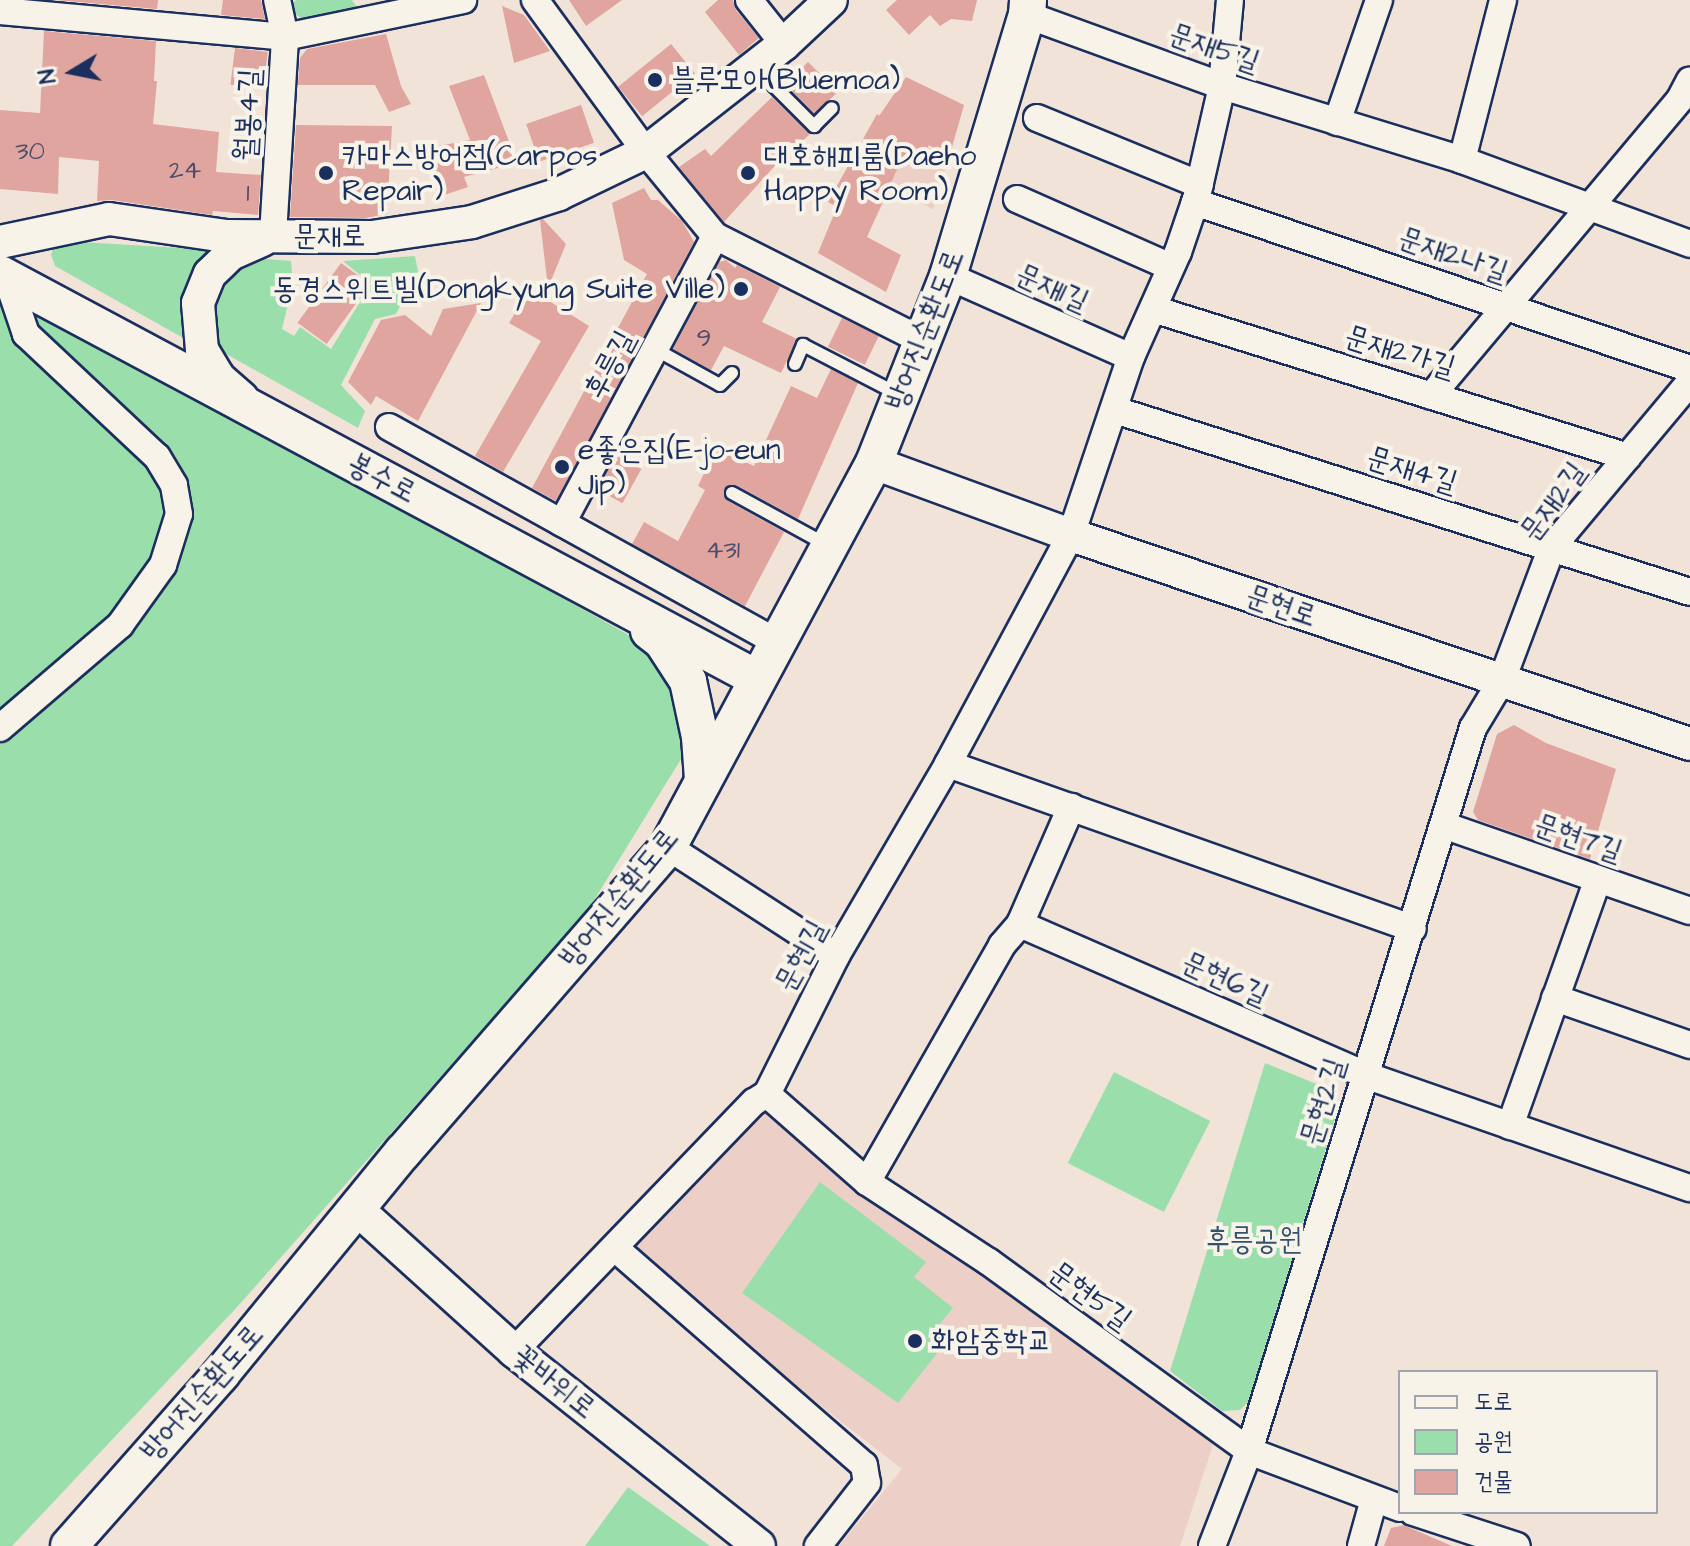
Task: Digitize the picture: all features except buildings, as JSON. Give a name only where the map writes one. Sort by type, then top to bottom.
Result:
[{"type":"main road","name":"방어진순환도로","points":[[69,1546],[221,1374],[357,1209],[668,847],[874,463],[948,276],[1028,8]]},
{"type":"main road","name":"봉수로","points":[[4,276],[756,678]]},
{"type":"main road","points":[[612,603],[662,641],[688,681],[700,737],[703,780]]},
{"type":"street","name":"월봉4길","points":[[273,235],[285,37],[277,0]]},
{"type":"street","points":[[0,11],[110,10],[285,37],[463,0]]},
{"type":"street","points":[[535,0],[646,152],[715,236],[923,341]]},
{"type":"street","points":[[749,0],[784,44]]},
{"type":"street","name":"문재로","points":[[0,242],[109,219],[225,236],[372,237],[472,222],[559,194],[646,152],[784,44],[831,0]]},
{"type":"street","points":[[1071,535],[1131,357],[1171,267],[1198,194],[1222,86],[1230,0]]},
{"type":"street","points":[[1337,122],[1379,0]]},
{"type":"street","points":[[1462,160],[1503,0]]},
{"type":"street","name":"문재5길","points":[[1028,8],[1222,86],[1462,160],[1690,244]]},
{"type":"street","points":[[1431,396],[1680,99],[1690,80]]},
{"type":"street","points":[[1037,118],[1198,194]]},
{"type":"street","name":"문재2나길","points":[[1198,194],[1505,306],[1690,369]]},
{"type":"street","points":[[1017,199],[1171,267]]},
{"type":"street","points":[[264,416],[219,378],[202,350],[198,303],[210,274],[231,254],[273,235]]},
{"type":"street","name":"후릉길","points":[[562,523],[715,236]]},
{"type":"street","name":"봉수로","points":[[0,728],[120,625],[163,565],[179,514],[174,485],[157,457],[26,334],[4,276]]},
{"type":"street","name":"문재1길","points":[[948,276],[1131,357]]},
{"type":"street","name":"문재2가길","points":[[1153,309],[1627,457]]},
{"type":"street","name":"문재2길","points":[[1502,680],[1552,547],[1690,382]]},
{"type":"street","name":"문재4길","points":[[1115,410],[1690,592]]},
{"type":"street","points":[[389,427],[777,642]]},
{"type":"street","name":"문현로","points":[[874,463],[1071,535],[1690,744]]},
{"type":"street","name":"문현1길","points":[[514,1351],[754,1102],[767,1094],[836,956],[948,764],[1071,535]]},
{"type":"street","name":"문현2길","points":[[1212,1546],[1249,1451],[1446,826],[1473,728],[1502,680]]},
{"type":"street","points":[[948,764],[1413,929]]},
{"type":"street","points":[[867,1182],[1002,945],[1020,924],[1071,807]]},
{"type":"street","name":"문현7길","points":[[1446,826],[1690,911]]},
{"type":"street","points":[[668,847],[836,956]]},
{"type":"street","points":[[1510,1126],[1598,879]]},
{"type":"street","name":"문현6길","points":[[1020,924],[1365,1075],[1690,1188]]},
{"type":"street","points":[[1555,998],[1690,1045]]},
{"type":"street","name":"문현5길","points":[[767,1094],[867,1182],[989,1262],[1249,1451],[1398,1507]]},
{"type":"street","name":"꽃바위로","points":[[357,1209],[514,1351],[759,1546]]},
{"type":"street","points":[[615,1248],[864,1465],[867,1483],[818,1546]]},
{"type":"street","points":[[1361,1546],[1374,1499]]},
{"type":"street","points":[[1418,1514],[1488,1542],[1517,1546]]},
{"type":"lane","points":[[755,66],[814,126],[832,108]]},
{"type":"lane","points":[[795,364],[803,345],[901,395]]},
{"type":"lane","points":[[655,349],[720,385],[732,373]]},
{"type":"lane","points":[[732,493],[830,547]]},
{"type":"shaded area","points":[[877,114],[948,160],[933,210],[893,184],[871,228],[828,202]]},
{"type":"shaded area","name":"화암중학교","points":[[756,1097],[1217,1433],[1180,1546],[839,1546],[902,1469],[621,1250]]},
{"type":"green space","points":[[297,0],[352,0],[363,15],[308,23],[294,13],[292,3]]},
{"type":"green space","points":[[65,241],[213,250],[194,344],[55,266],[51,255],[55,244]]},
{"type":"green space","points":[[415,256],[418,272],[396,314],[375,319],[341,385],[365,411],[358,428],[212,346],[214,280],[254,258],[291,261],[293,283],[282,329],[294,336],[300,327],[331,349],[371,284],[343,261]]},
{"type":"green space","points":[[0,284],[661,653],[689,695],[686,751],[588,910],[238,1306],[12,1546],[0,1546]]},
{"type":"green space","name":"후릉공원","points":[[1265,1063],[1331,1090],[1338,1109],[1248,1402],[1240,1410],[1222,1411],[1170,1371]]},
{"type":"green space","points":[[1114,1072],[1210,1121],[1164,1212],[1068,1163]]},
{"type":"green space","points":[[820,1182],[926,1262],[914,1277],[953,1308],[937,1327],[949,1338],[898,1403],[742,1293]]},
{"type":"green space","points":[[628,1487],[710,1546],[585,1546]]},
{"type":"place","name":"블루모아(Bluemoa)","points":[[655,80]]},
{"type":"place","name":"카마스방어점(Carpos Repair)","points":[[326,173]]},
{"type":"place","name":"대호해피룸(Daeho Happy Room)","points":[[748,173]]},
{"type":"place","name":"동경스위트빌(Dongkyung Suite Ville)","points":[[741,289]]},
{"type":"place","name":"e좋은집(E-jo-eun Jip)","points":[[562,467]]},
{"type":"place","name":"화암중학교","points":[[915,1341]]}]
